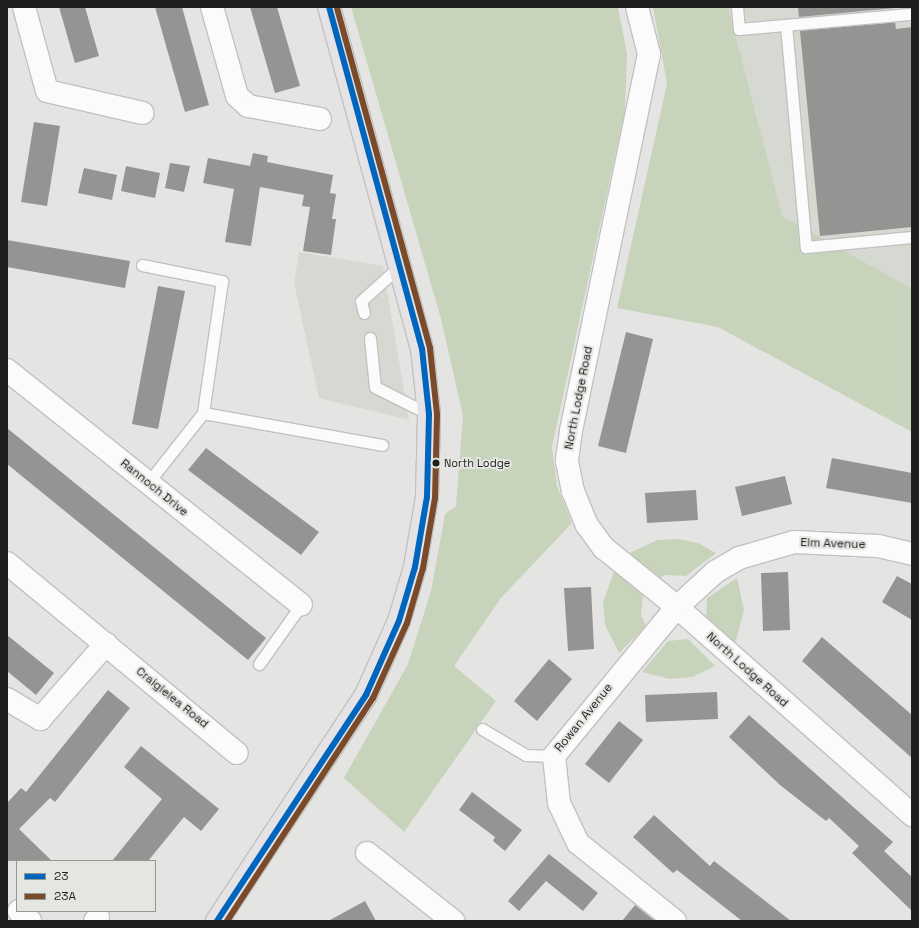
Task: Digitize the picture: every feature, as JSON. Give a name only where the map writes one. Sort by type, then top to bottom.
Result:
[{"type":"main road","points":[[216,921],[335,745],[382,660],[415,567],[427,497],[429,414],[422,348],[402,264],[328,7]]},
{"type":"street","points":[[24,7],[48,91],[142,113]]},
{"type":"street","points":[[212,7],[237,96],[248,106],[320,119]]},
{"type":"street","name":"North Lodge Road","points":[[637,7],[649,54],[567,461],[573,491],[587,526],[604,548],[676,607],[912,815]]},
{"type":"street","name":"Rannoch Drive","points":[[7,370],[147,484],[301,605]]},
{"type":"street","name":"Elm Avenue","points":[[676,607],[715,572],[739,558],[794,542],[878,546],[912,554]]},
{"type":"street","name":"Craigielea Road","points":[[7,564],[237,753]]},
{"type":"street","name":"Rowan Avenue","points":[[675,921],[578,843],[559,803],[554,756],[676,607]]},
{"type":"street","points":[[7,699],[40,719],[106,644]]},
{"type":"street","points":[[367,854],[453,921]]},
{"type":"street","points":[[7,900],[16,908]]},
{"type":"street","points":[[20,912],[30,921]]},
{"type":"lane","points":[[737,7],[739,29],[912,14]]},
{"type":"lane","points":[[786,25],[806,247],[912,237]]},
{"type":"lane","points":[[364,313],[361,301],[402,264]]},
{"type":"lane","points":[[142,265],[222,281],[203,413],[147,484]]},
{"type":"lane","points":[[370,338],[375,387],[429,414]]},
{"type":"lane","points":[[203,413],[382,445]]},
{"type":"lane","points":[[259,664],[301,605]]},
{"type":"lane","points":[[482,729],[526,755],[554,756]]},
{"type":"shaded area","points":[[694,7],[912,7],[912,312],[756,228]]},
{"type":"shaded area","points":[[299,252],[383,266],[409,420],[319,398],[294,283]]},
{"type":"green space","points":[[351,7],[618,7],[627,54],[625,110],[552,447],[557,486],[572,523],[501,598],[454,666],[496,701],[404,832],[344,778],[408,664],[431,591],[445,514],[456,506],[463,416],[441,319]]},
{"type":"green space","points":[[653,7],[728,7],[782,216],[912,289],[912,432],[718,327],[617,308],[667,84]]},
{"type":"green space","points":[[678,539],[698,543],[716,553],[686,576],[666,575],[657,579],[630,553],[657,540]]},
{"type":"green space","points":[[615,569],[643,595],[641,616],[646,626],[619,653],[605,625],[603,602]]},
{"type":"green space","points":[[737,578],[744,610],[735,644],[706,620],[707,598]]},
{"type":"green space","points":[[688,639],[715,666],[692,677],[670,679],[642,672],[668,641]]},
{"type":"building","points":[[59,7],[85,7],[99,56],[75,63]]},
{"type":"building","points":[[155,7],[182,7],[209,105],[185,112]]},
{"type":"building","points":[[250,7],[277,7],[300,86],[275,93]]},
{"type":"building","points":[[798,7],[894,7],[895,8],[799,17]]},
{"type":"building","points":[[895,22],[896,29],[912,27],[912,227],[820,236],[800,31]]},
{"type":"building","points":[[34,122],[60,126],[47,206],[21,202]]},
{"type":"building","points":[[253,153],[268,156],[267,162],[333,175],[330,193],[336,194],[332,219],[336,219],[331,255],[303,251],[310,207],[302,206],[304,195],[260,187],[251,246],[225,242],[234,189],[203,183],[208,158],[250,166]]},
{"type":"building","points":[[170,163],[190,166],[184,192],[165,188]]},
{"type":"building","points":[[126,166],[160,173],[155,198],[121,191]]},
{"type":"building","points":[[84,168],[117,175],[112,200],[78,193]]},
{"type":"building","points":[[7,240],[130,261],[125,288],[7,267]]},
{"type":"building","points":[[158,286],[185,291],[158,429],[132,424]]},
{"type":"building","points":[[626,332],[653,339],[626,453],[598,446]]},
{"type":"building","points":[[7,428],[266,638],[248,660],[7,464]]},
{"type":"building","points":[[206,448],[319,532],[301,555],[188,470]]},
{"type":"building","points":[[832,458],[912,473],[912,503],[826,488]]},
{"type":"building","points":[[785,476],[792,504],[742,516],[735,487]]},
{"type":"building","points":[[696,490],[698,520],[647,523],[645,493]]},
{"type":"building","points":[[788,572],[790,630],[763,631],[761,573]]},
{"type":"building","points":[[897,576],[912,584],[912,620],[882,602]]},
{"type":"building","points":[[591,587],[594,649],[568,651],[564,588]]},
{"type":"building","points":[[7,635],[54,673],[36,695],[7,671]]},
{"type":"building","points":[[822,637],[912,715],[912,758],[802,661]]},
{"type":"building","points":[[549,659],[572,679],[537,721],[514,701]]},
{"type":"building","points":[[108,690],[130,708],[55,802],[50,798],[19,829],[51,860],[7,861],[7,803],[21,788],[26,792]]},
{"type":"building","points":[[717,692],[718,719],[646,722],[645,695]]},
{"type":"building","points":[[749,715],[893,842],[884,851],[912,877],[912,911],[852,853],[859,846],[829,818],[826,821],[780,785],[729,737]]},
{"type":"building","points":[[619,721],[643,740],[609,783],[585,764]]},
{"type":"building","points":[[141,746],[219,809],[201,831],[184,817],[149,860],[113,860],[162,799],[124,767]]},
{"type":"building","points":[[472,792],[522,830],[505,851],[493,841],[495,837],[459,810]]},
{"type":"building","points":[[654,815],[710,866],[714,861],[791,921],[742,921],[677,870],[673,873],[633,837]]},
{"type":"building","points":[[549,854],[598,893],[583,911],[546,881],[519,911],[508,901]]},
{"type":"building","points":[[365,901],[376,921],[328,921]]},
{"type":"building","points":[[635,905],[655,921],[622,921]]},
{"type":"transit line","name":"23","points":[[217,921],[366,695],[399,621],[415,567],[427,497],[429,414],[422,349],[329,7]]},
{"type":"transit line","name":"23A","points":[[227,921],[373,698],[407,623],[423,568],[435,498],[437,414],[430,348],[337,7]]},
{"type":"place","name":"North Lodge","points":[[436,463]]}]
